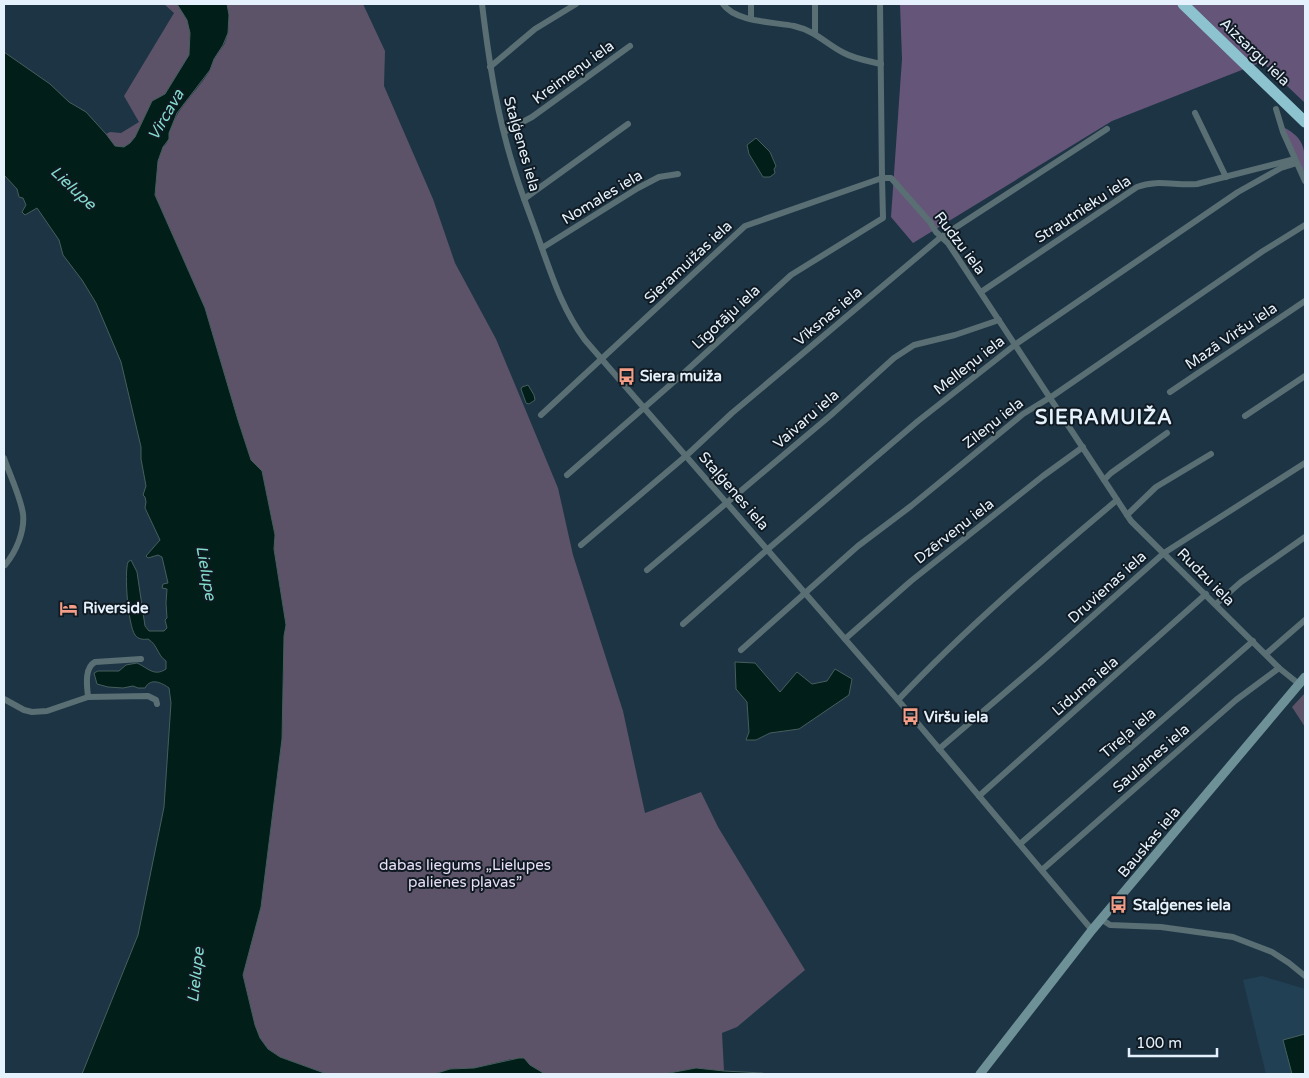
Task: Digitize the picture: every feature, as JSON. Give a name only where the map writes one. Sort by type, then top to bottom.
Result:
[{"type":"highway","name":"Aizsargu iela","points":[[1183,4],[1305,122]]},
{"type":"street","name":"Staļģenes iela","points":[[482,4],[490,67],[515,173],[564,306],[572,322],[898,700],[1092,930]]},
{"type":"street","points":[[490,67],[535,29],[576,4]]},
{"type":"street","points":[[723,4],[728,11],[759,22],[793,26],[815,33],[845,54],[881,64]]},
{"type":"street","points":[[751,4],[751,18]]},
{"type":"street","points":[[815,4],[815,33]]},
{"type":"street","points":[[880,4],[882,178]]},
{"type":"street","name":"Kreimeņu iela","points":[[504,132],[532,117],[630,46]]},
{"type":"street","points":[[1276,108],[1283,132],[1305,181]]},
{"type":"street","points":[[1195,114],[1226,177]]},
{"type":"street","points":[[524,199],[628,124]]},
{"type":"street","name":"Vīksnas iela","points":[[581,545],[687,455],[732,413],[941,237],[1107,129]]},
{"type":"street","name":"Strautnieku iela","points":[[981,292],[1137,187],[1147,183],[1164,182],[1180,185],[1197,184],[1296,161]]},
{"type":"street","name":"Melleņu iela","points":[[684,624],[768,549],[918,421],[1016,344],[1238,192],[1296,161]]},
{"type":"street","name":"Nomales iela","points":[[542,248],[638,188],[659,177],[678,174]]},
{"type":"street","name":"Rudzu iela","points":[[882,178],[891,178],[930,222],[936,232],[948,243],[1131,522],[1254,641],[1279,668],[1302,681]]},
{"type":"street","name":"Sieramuižas iela","points":[[541,415],[745,226],[882,178]]},
{"type":"street","name":"Līgotāju iela","points":[[567,475],[791,275],[883,218],[882,178]]},
{"type":"street","name":"Zileņu iela","points":[[742,650],[858,546],[911,506],[1016,420],[1305,224]]},
{"type":"street","name":"Mazā Viršu iela","points":[[1170,392],[1305,301]]},
{"type":"street","name":"Vaivaru iela","points":[[647,570],[831,415],[894,358],[914,345],[955,335],[999,320]]},
{"type":"street","points":[[1245,416],[1305,376]]},
{"type":"street","points":[[1104,480],[1167,433]]},
{"type":"street","name":"Dzērveņu iela","points":[[845,639],[911,581],[1043,476],[1083,448]]},
{"type":"street","points":[[1127,515],[1156,487],[1211,454]]},
{"type":"street","points":[[4,458],[23,515],[20,537],[15,551],[4,564]]},
{"type":"street","name":"Druvienas iela","points":[[939,748],[1042,661],[1164,553],[1305,463]]},
{"type":"street","points":[[898,700],[963,634],[1043,562],[1117,500]]},
{"type":"street","points":[[1216,604],[1241,582],[1305,537]]},
{"type":"street","name":"Līduma iela","points":[[979,796],[1206,594]]},
{"type":"street","points":[[1266,654],[1305,620]]},
{"type":"street","name":"Tīreļa iela","points":[[1020,844],[1254,641]]},
{"type":"street","points":[[88,697],[87,684],[91,664],[95,662],[141,659]]},
{"type":"street","name":"Saulaines iela","points":[[1043,870],[1236,700],[1279,668]]},
{"type":"street","name":"Bauskas iela","points":[[980,1074],[1092,930],[1302,681]]},
{"type":"street","points":[[4,699],[24,710],[32,712],[47,711],[88,697],[148,696],[156,700],[157,704]]},
{"type":"street","points":[[1101,920],[1110,925],[1161,927],[1233,937],[1272,952],[1305,976]]},
{"type":"shaded area","points":[[900,4],[1305,4],[1305,103],[1262,62],[1112,121],[913,243],[891,217],[902,59]]},
{"type":"shaded area","points":[[1283,127],[1301,141],[1305,160],[1305,176]]},
{"type":"shaded area","points":[[1262,976],[1305,989],[1305,1074],[1266,1074],[1243,980]]},
{"type":"green space","points":[[164,4],[177,4],[187,20],[190,33],[189,55],[165,94],[152,101],[135,137],[124,148],[115,146],[106,134],[110,132],[121,133],[139,122],[124,96],[174,13]]},
{"type":"green space","name":"dabas liegums „Lielupes palienes pļavas”","points":[[227,4],[363,4],[385,51],[384,86],[433,199],[455,263],[496,339],[558,488],[573,555],[623,711],[645,813],[701,792],[718,827],[805,970],[737,1027],[722,1033],[724,1071],[696,1068],[664,1074],[545,1074],[530,1065],[511,1059],[474,1068],[450,1069],[434,1074],[327,1074],[280,1057],[268,1049],[260,1038],[243,975],[261,907],[282,739],[284,636],[286,625],[274,549],[275,535],[262,471],[251,461],[205,308],[155,195],[158,161],[163,147],[167,143],[173,122],[209,72],[226,40],[229,24]]},
{"type":"green space","points":[[1305,693],[1305,727],[1292,707]]},
{"type":"water","points":[[177,4],[227,4],[229,15],[228,33],[210,70],[177,113],[169,133],[169,139],[163,147],[158,161],[155,195],[205,308],[251,460],[262,471],[275,535],[274,549],[286,625],[284,636],[282,739],[261,907],[243,975],[255,1025],[260,1038],[268,1049],[280,1057],[327,1074],[82,1074],[138,935],[164,807],[171,703],[169,688],[160,683],[150,683],[145,688],[133,686],[123,688],[108,687],[97,684],[94,673],[98,671],[119,671],[126,665],[137,663],[154,672],[166,669],[166,661],[154,644],[148,639],[142,639],[135,635],[130,621],[126,577],[128,562],[131,560],[137,572],[145,626],[149,631],[164,631],[167,628],[165,620],[167,618],[167,589],[162,588],[163,584],[168,583],[162,557],[158,555],[148,558],[146,556],[160,540],[145,508],[146,502],[143,495],[146,486],[141,459],[141,447],[121,362],[96,303],[63,255],[59,240],[37,208],[25,215],[22,212],[26,205],[23,198],[19,197],[17,189],[4,175],[4,52],[50,84],[69,102],[86,112],[115,146],[124,147],[135,137],[152,101],[165,94],[189,55],[190,33],[187,20]]},
{"type":"water","points":[[756,138],[770,152],[776,166],[774,169],[775,173],[770,177],[763,177],[749,154],[747,145]]},
{"type":"water","points":[[528,385],[535,400],[529,404],[526,403],[521,389]]},
{"type":"water","points":[[735,662],[755,663],[780,692],[797,672],[812,684],[827,681],[835,669],[852,679],[849,695],[799,729],[770,733],[756,740],[746,740],[749,732],[747,702],[736,689]]},
{"type":"water","points":[[1305,1034],[1305,1074],[1292,1074],[1283,1040]]},
{"type":"water","points":[[524,1058],[530,1065],[545,1074],[434,1074],[450,1069],[474,1068]]},
{"type":"water","points":[[696,1068],[762,1073],[766,1074],[664,1074]]},
{"type":"place","name":"Siera muiža","points":[[626,376]]},
{"type":"place","name":"Riverside","points":[[69,608]]},
{"type":"place","name":"Viršu iela","points":[[910,717]]},
{"type":"place","name":"Staļģenes iela","points":[[1119,905]]},
{"type":"district","name":"SIERAMUIŽA","points":[[1104,418]]},
{"type":"water label","name":"Vircava","points":[[166,115]]},
{"type":"water label","name":"Lielupe","points":[[73,188]]},
{"type":"water label","name":"Lielupe","points":[[206,573]]},
{"type":"water label","name":"Lielupe","points":[[196,975]]}]
